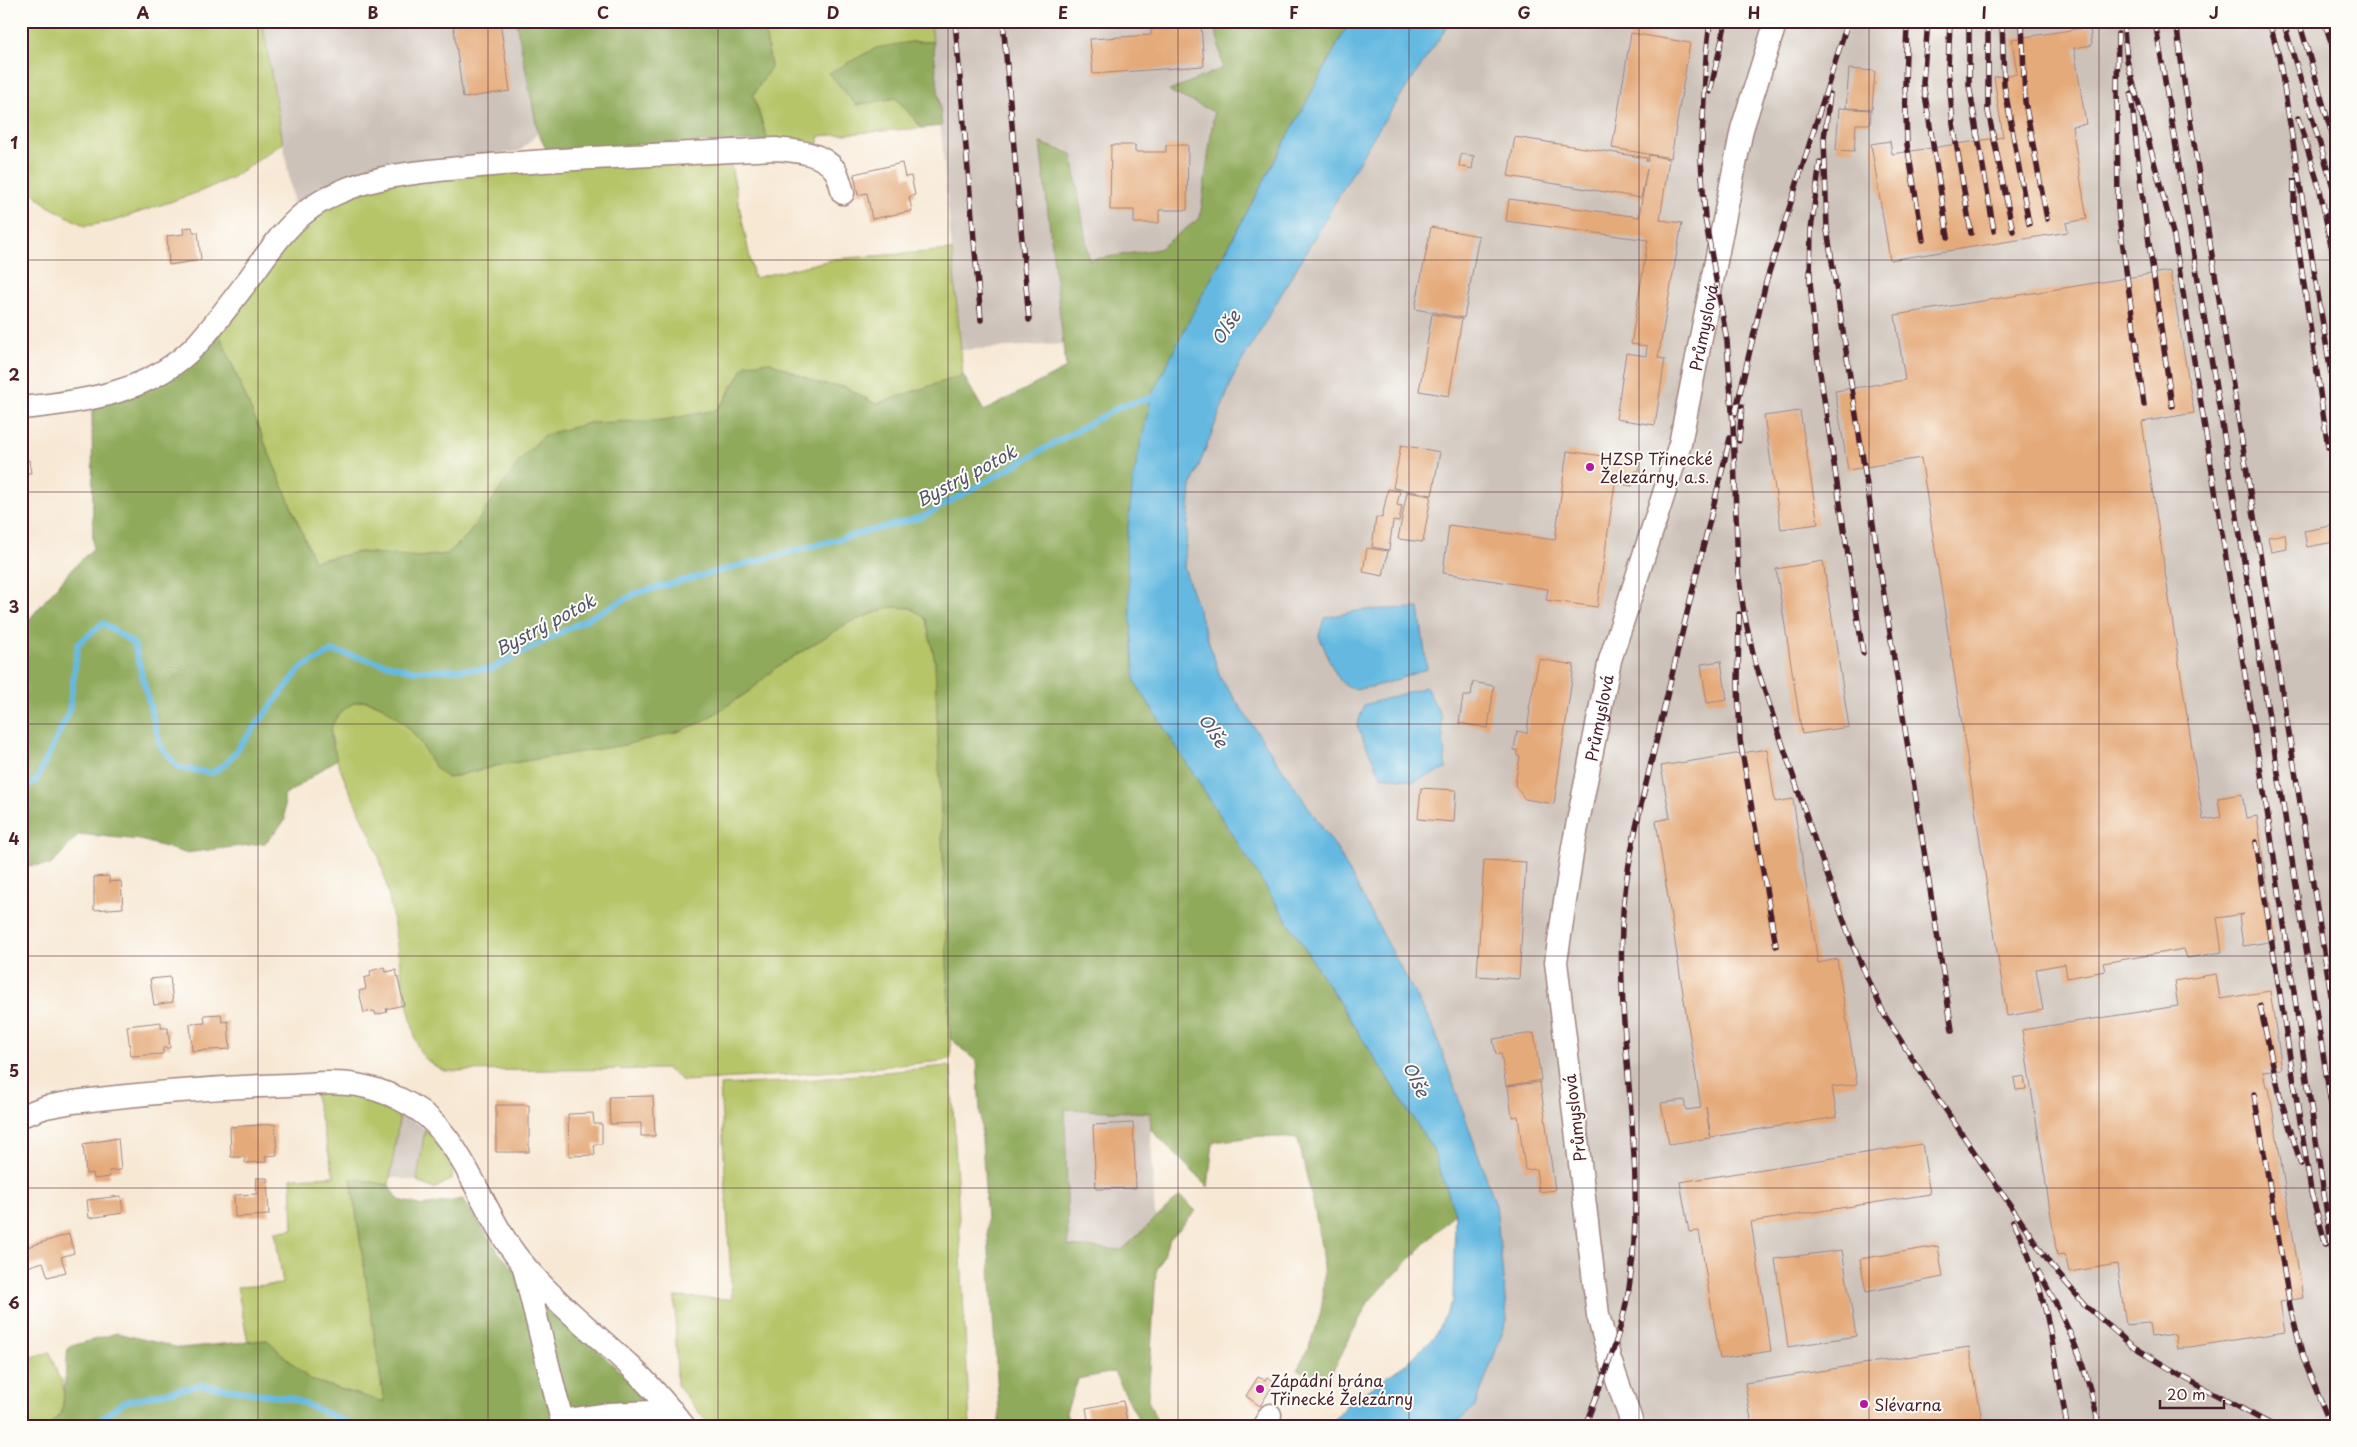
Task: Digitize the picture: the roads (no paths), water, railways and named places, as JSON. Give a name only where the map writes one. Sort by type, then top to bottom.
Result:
[{"type":"street","name":"Průmyslová","points":[[1633,1426],[1610,1360],[1598,1315],[1556,962],[1573,847],[1610,660],[1680,444],[1742,129],[1776,21]]},
{"type":"street","points":[[21,408],[84,401],[126,390],[167,369],[198,344],[278,238],[296,220],[319,202],[352,186],[372,180],[406,174],[560,158],[775,150],[802,152],[822,159],[836,171],[843,193]]},
{"type":"street","points":[[21,1116],[46,1107],[73,1102],[251,1085],[324,1082],[357,1085],[384,1093],[412,1106],[434,1122],[447,1137],[462,1160],[502,1238],[522,1264],[571,1313],[632,1368],[678,1418]]},
{"type":"street","points":[[522,1264],[561,1423],[610,1414],[678,1418]]},
{"type":"water","name":"Olše","points":[[1350,21],[1451,21],[1375,134],[1235,373],[1191,486],[1184,567],[1221,679],[1337,849],[1434,1029],[1496,1205],[1507,1320],[1475,1407],[1453,1426],[1329,1426],[1346,1405],[1407,1363],[1434,1337],[1453,1301],[1455,1213],[1432,1148],[1135,682],[1126,548],[1133,478],[1152,394],[1198,303]]},
{"type":"water","points":[[1419,608],[1427,669],[1374,686],[1353,688],[1346,686],[1334,671],[1319,636],[1324,618],[1361,610]]},
{"type":"water","points":[[1426,687],[1441,716],[1446,769],[1413,781],[1381,776],[1357,726],[1364,705]]},
{"type":"waterway","name":"Bystrý potok","points":[[21,791],[36,781],[69,712],[78,644],[103,623],[134,644],[160,745],[178,768],[212,773],[226,764],[301,668],[333,651],[414,671],[491,669],[637,593],[922,517],[1121,406],[1158,396]]},
{"type":"waterway","points":[[92,1426],[124,1402],[200,1385],[294,1399],[355,1426]]},
{"type":"railway","points":[[955,21],[981,320]]},
{"type":"railway","points":[[1003,21],[1029,320]]},
{"type":"railway","points":[[1710,21],[1706,57],[1701,160],[1705,218],[1727,341],[1733,425],[1738,572],[1744,613],[1755,662],[1816,844],[1853,946],[1885,1016],[1935,1094],[2050,1264],[2085,1305],[2131,1345],[2185,1378],[2274,1426]]},
{"type":"railway","points":[[1710,92],[1726,21]]},
{"type":"railway","points":[[1735,414],[1766,282],[1848,21]]},
{"type":"railway","points":[[1907,21],[1905,83],[1907,144],[1923,240]]},
{"type":"railway","points":[[1928,21],[1923,83],[1948,237]]},
{"type":"railway","points":[[1950,21],[1948,69],[1953,124],[1971,233]]},
{"type":"railway","points":[[1969,21],[1969,85],[1994,231]]},
{"type":"railway","points":[[1988,21],[1988,111],[2013,231]]},
{"type":"railway","points":[[2002,21],[2004,84],[2029,224]]},
{"type":"railway","points":[[2022,21],[2025,102],[2047,219]]},
{"type":"railway","points":[[2123,21],[2127,60],[2174,237],[2268,817],[2336,1275]]},
{"type":"railway","points":[[2155,21],[2225,442],[2336,1135]]},
{"type":"railway","points":[[2176,21],[2183,75],[2336,1026]]},
{"type":"railway","points":[[2269,21],[2279,57],[2336,404]]},
{"type":"railway","points":[[2283,21],[2335,194]]},
{"type":"railway","points":[[2299,21],[2336,148]]},
{"type":"railway","points":[[2324,21],[2336,57]]},
{"type":"railway","points":[[2118,34],[2118,209],[2144,405]]},
{"type":"railway","points":[[1830,94],[1824,138],[1827,229],[1952,1030]]},
{"type":"railway","points":[[2131,94],[2141,186],[2172,406]]},
{"type":"railway","points":[[2298,118],[2320,190],[2336,270]]},
{"type":"railway","points":[[1820,162],[1811,230],[1810,280],[1815,340],[1863,653]]},
{"type":"railway","points":[[2294,181],[2294,217],[2328,447]]},
{"type":"railway","points":[[1739,441],[1742,406]]},
{"type":"railway","points":[[1585,1426],[1612,1355],[1623,1318],[1630,1281],[1634,1237],[1634,1148],[1622,971],[1622,927],[1627,878],[1641,806],[1730,438]]},
{"type":"railway","points":[[1739,614],[1738,683],[1740,740],[1776,946]]},
{"type":"railway","points":[[2256,842],[2312,1197]]},
{"type":"railway","points":[[2260,1006],[2280,1096],[2301,1164]]},
{"type":"railway","points":[[2254,1094],[2290,1306],[2303,1358],[2331,1426]]},
{"type":"railway","points":[[2311,1192],[2326,1245]]},
{"type":"railway","points":[[2013,1221],[2034,1269],[2048,1321],[2067,1426]]},
{"type":"railway","points":[[2038,1271],[2059,1309],[2075,1346],[2088,1383],[2099,1426]]},
{"type":"place","name":"HZSP Třinecké Železárny, a.s.","points":[[1590,467]]},
{"type":"place","name":"Zápádní brána Třinecké Železárny","points":[[1260,1389]]},
{"type":"place","name":"Slévarna","points":[[1864,1404]]}]
